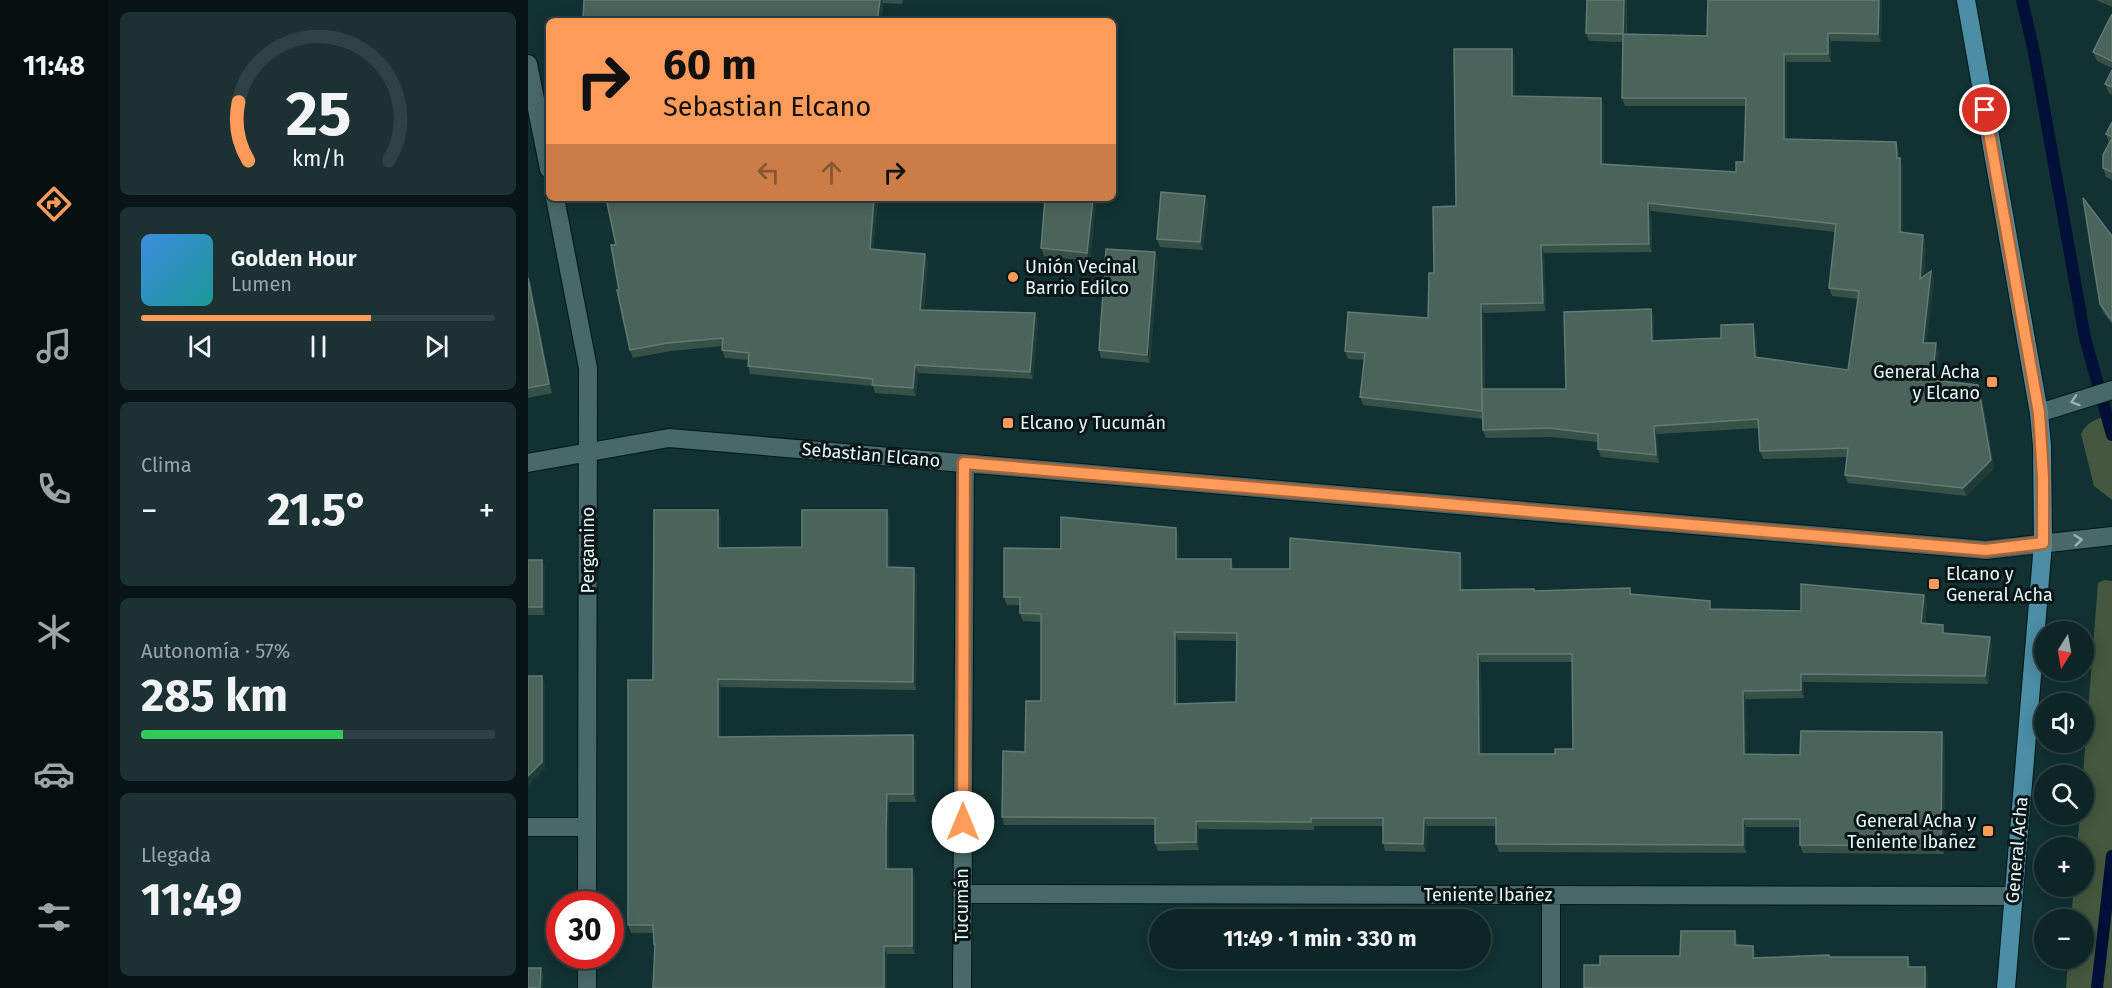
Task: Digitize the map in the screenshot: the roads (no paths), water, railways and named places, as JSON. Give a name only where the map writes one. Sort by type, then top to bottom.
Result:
[{"type":"main road","name":"General Acha","points":[[1966,0],[2039,413],[2043,456],[2043,543],[2006,988]]},
{"type":"street","points":[[528,64],[546,155]]},
{"type":"street","name":"Pergamino","points":[[556,201],[588,368],[587,891]]},
{"type":"street","points":[[2039,413],[2112,390]]},
{"type":"street","name":"Sebastian Elcano","points":[[528,463],[669,438],[1986,550],[2112,536]]},
{"type":"street","name":"Tucumán","points":[[962,988],[964,463]]},
{"type":"street","points":[[528,827],[587,827]]},
{"type":"street","name":"Teniente Ibañez","points":[[962,894],[2013,896]]},
{"type":"street","points":[[1551,895],[1551,988]]},
{"type":"street","points":[[587,969],[587,988]]},
{"type":"waterway","points":[[2022,0],[2034,52],[2085,338],[2112,435]]},
{"type":"waterway","points":[[2097,988],[2112,856]]},
{"type":"place","name":"Unión Vecinal Barrio Edilco","points":[[1013,277]]},
{"type":"place","name":"General Acha y Elcano","points":[[1992,382]]},
{"type":"place","name":"Elcano y Tucumán","points":[[1008,423]]},
{"type":"place","name":"Elcano y General Acha","points":[[1934,584]]},
{"type":"place","name":"General Acha y Teniente Ibañez","points":[[1988,831]]}]
